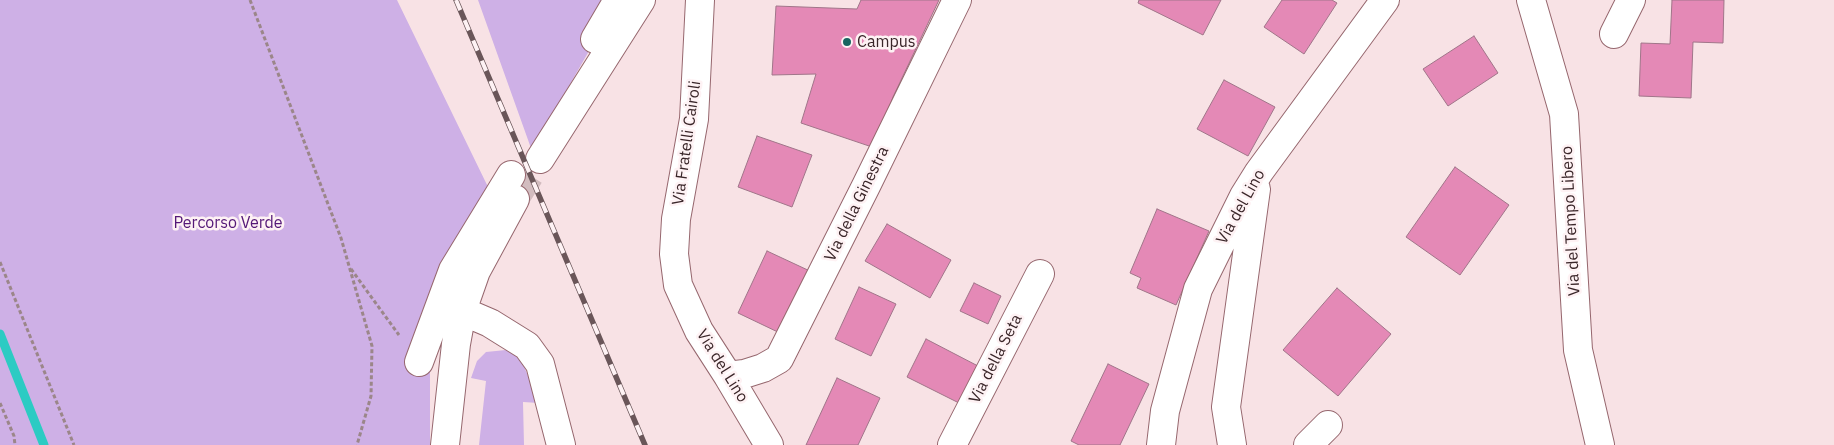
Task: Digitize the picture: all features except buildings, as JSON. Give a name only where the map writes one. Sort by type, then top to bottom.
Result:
[{"type":"street","points":[[618,0],[537,149],[641,0]]},
{"type":"street","name":"Via Fratelli Cairoli","points":[[678,286],[674,254],[676,219],[694,120],[700,0]]},
{"type":"street","name":"Via della Ginestra","points":[[728,376],[744,374],[763,368],[779,359],[957,0]]},
{"type":"street","name":"Via del Lino","points":[[1161,445],[1165,411],[1198,289],[1244,196],[1259,172],[1385,0]]},
{"type":"street","name":"Via del Tempo Libero","points":[[1531,0],[1564,114],[1578,350],[1600,445]]},
{"type":"street","points":[[1614,34],[1631,0]]},
{"type":"street","points":[[1232,445],[1226,407],[1259,172]]},
{"type":"street","points":[[419,362],[452,270],[513,187],[476,271],[462,311],[456,344],[445,445]]},
{"type":"street","name":"Via della Seta","points":[[952,445],[1040,274]]},
{"type":"street","name":"Via del Lino","points":[[678,286],[699,331],[770,445]]},
{"type":"street","points":[[462,311],[490,323],[527,346],[540,364],[561,445]]},
{"type":"street","points":[[1308,445],[1328,425]]},
{"type":"path","points":[[250,0],[341,238],[372,346],[371,396],[356,445]]},
{"type":"path","points":[[0,262],[74,445]]},
{"type":"path","points":[[349,267],[419,362]]},
{"type":"path","points":[[0,403],[14,436],[15,445]]},
{"type":"green space","name":"Percorso Verde","points":[[0,0],[397,0],[489,189],[430,320],[430,445],[0,445]]},
{"type":"green space","points":[[478,0],[618,0],[532,151]]},
{"type":"green space","points":[[506,350],[519,354],[539,403],[523,402],[524,445],[479,445],[486,381],[471,378],[477,361],[486,352]]},
{"type":"waterway","points":[[0,334],[44,445]]},
{"type":"tunnel","points":[[515,199],[540,159]]},
{"type":"railway","points":[[456,0],[645,445]]},
{"type":"place","name":"Campus","points":[[847,42]]}]
